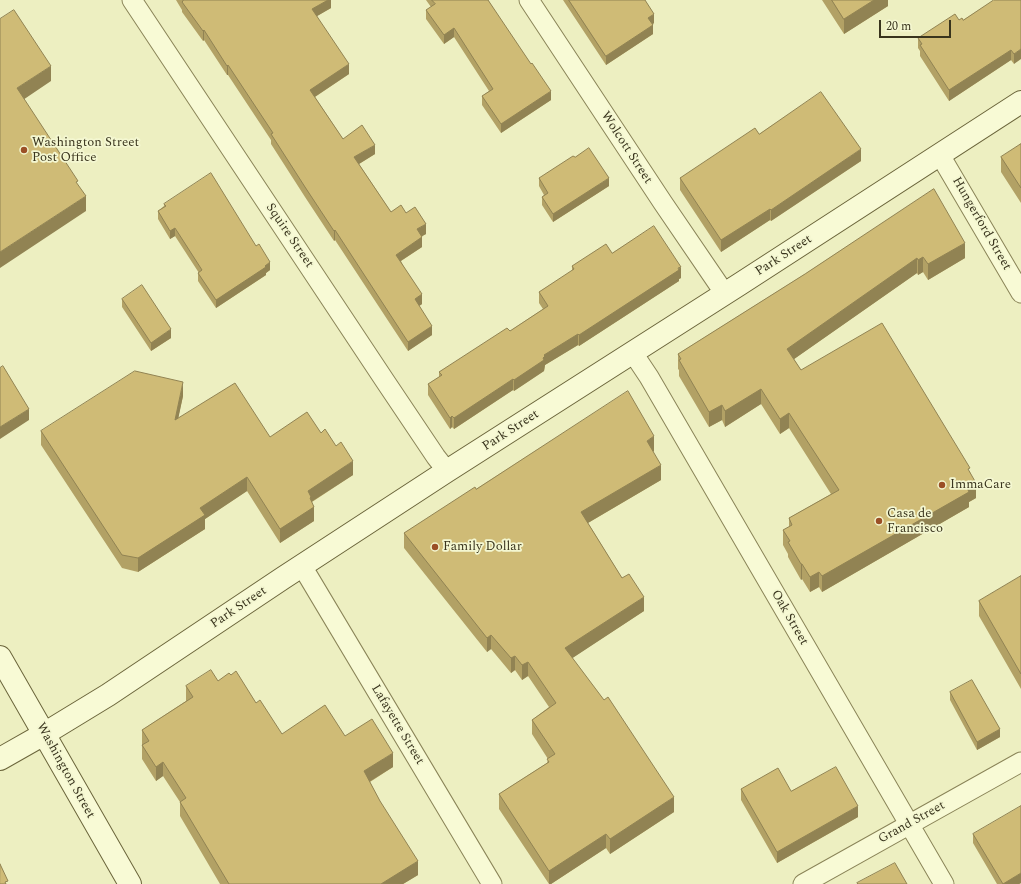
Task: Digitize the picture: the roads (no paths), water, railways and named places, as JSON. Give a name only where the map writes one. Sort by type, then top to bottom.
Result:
[{"type":"main road","name":"Park Street","points":[[0,759],[108,695],[448,471],[1021,102]]},
{"type":"main road","name":"Washington Street","points":[[0,657],[130,884]]},
{"type":"street","name":"Squire Street","points":[[132,0],[389,388],[436,457],[448,471]]},
{"type":"street","name":"Wolcott Street","points":[[529,0],[725,294]]},
{"type":"street","name":"Hungerford Street","points":[[940,155],[1021,294]]},
{"type":"street","name":"Oak Street","points":[[633,353],[649,377],[944,884]]},
{"type":"street","name":"Lafayette Street","points":[[302,566],[492,884]]},
{"type":"street","name":"Grand Street","points":[[803,884],[1021,762]]},
{"type":"place","name":"Washington Street Post Office","points":[[24,150]]},
{"type":"place","name":"ImmaCare","points":[[942,485]]},
{"type":"place","name":"Casa de Francisco","points":[[879,521]]},
{"type":"place","name":"Family Dollar","points":[[435,547]]}]
